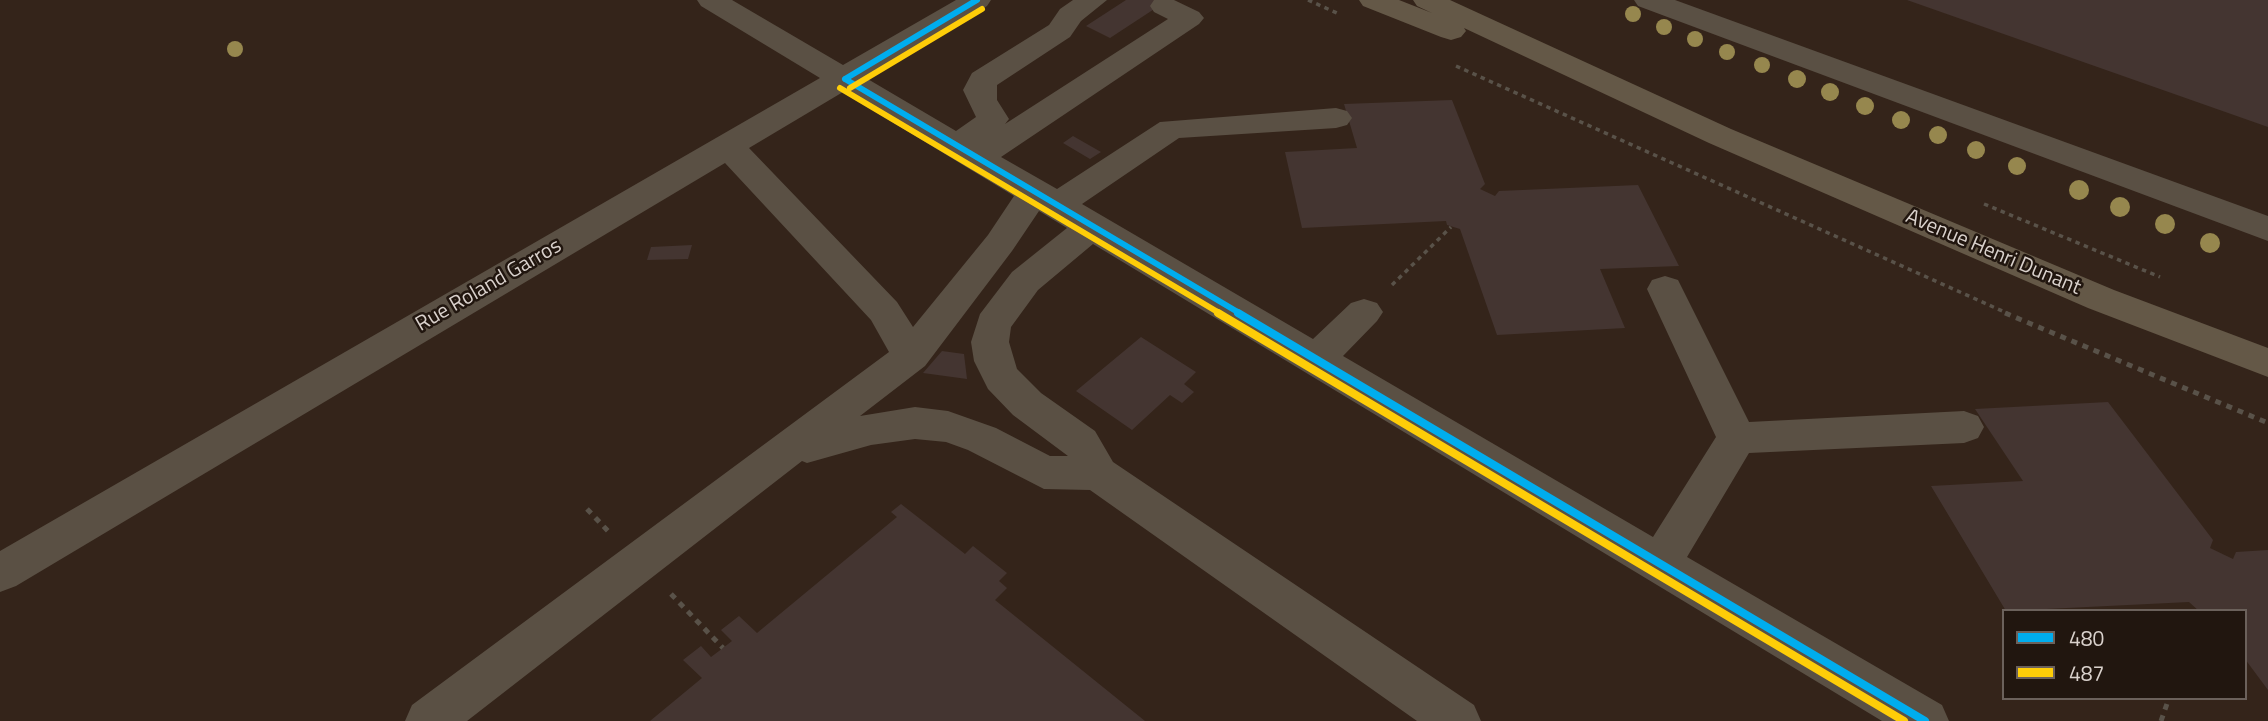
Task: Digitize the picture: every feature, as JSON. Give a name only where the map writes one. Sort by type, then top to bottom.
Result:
[{"type":"main road","name":"Avenue Henri Dunant","points":[[1373,0],[1720,136]]},
{"type":"main road","name":"Avenue Henri Dunant","points":[[1427,0],[1720,136],[2101,299],[2268,363]]},
{"type":"street","points":[[711,0],[1925,721]]},
{"type":"street","name":"Rue Roland Garros","points":[[0,573],[730,148],[977,0]]},
{"type":"street","points":[[968,151],[993,119],[981,100],[979,90],[983,80],[1060,31],[1070,15],[1093,0]]},
{"type":"street","points":[[1648,0],[2268,229]]},
{"type":"street","points":[[968,151],[1189,18],[1164,6]]},
{"type":"street","points":[[429,721],[911,356],[1000,243],[1046,198],[1171,129],[1336,118]]},
{"type":"street","points":[[730,148],[877,303],[911,356]]},
{"type":"street","points":[[1093,225],[1025,281],[993,324],[990,342],[993,361],[1002,379],[1027,404],[1081,442],[1098,474],[1457,721]]},
{"type":"street","points":[[1665,289],[1737,438]]},
{"type":"street","points":[[1316,359],[1364,312]]},
{"type":"street","points":[[779,458],[821,441],[915,423],[948,427],[982,439],[1044,472],[1098,474]]},
{"type":"street","points":[[1737,438],[1964,427]]},
{"type":"street","points":[[1660,562],[1737,438]]},
{"type":"path","points":[[1308,0],[1345,17]]},
{"type":"path","points":[[1444,61],[2032,325],[2268,422]]},
{"type":"path","points":[[1364,312],[1451,227]]},
{"type":"path","points":[[2161,721],[2168,700]]},
{"type":"shaded area","points":[[0,0],[2268,0],[2268,721],[0,721]]},
{"type":"building","points":[[1126,0],[1168,0],[1110,38],[1086,26]]},
{"type":"building","points":[[1907,0],[2268,0],[2268,127]]},
{"type":"building","points":[[1452,100],[1485,184],[1480,189],[1495,196],[1499,191],[1638,185],[1679,266],[1600,269],[1625,328],[1497,335],[1460,229],[1447,225],[1446,221],[1302,228],[1285,152],[1357,148],[1344,104]]},
{"type":"building","points":[[1073,136],[1101,152],[1090,159],[1063,143]]},
{"type":"building","points":[[692,245],[688,259],[647,260],[651,247]]},
{"type":"building","points":[[1141,337],[1196,372],[1184,384],[1194,392],[1182,403],[1170,395],[1132,430],[1076,391]]},
{"type":"building","points":[[942,351],[964,354],[967,379],[923,373]]},
{"type":"building","points":[[2108,402],[2213,540],[2210,548],[2233,559],[2236,552],[2268,550],[2268,690],[2247,662],[2247,609],[2197,609],[2189,602],[2005,609],[1931,486],[2023,481],[1975,409]]},
{"type":"building","points":[[901,504],[965,554],[973,546],[1007,573],[999,581],[1007,588],[995,600],[1145,721],[650,721],[702,678],[683,660],[701,646],[711,657],[732,641],[721,630],[739,616],[757,633],[897,517],[891,512]]},
{"type":"transit line","name":"480","points":[[845,79],[977,0]]},
{"type":"transit line","name":"487","points":[[850,88],[982,9]]},
{"type":"transit line","name":"480","points":[[845,79],[1925,721]]},
{"type":"transit line","name":"487","points":[[840,88],[1904,721]]}]
